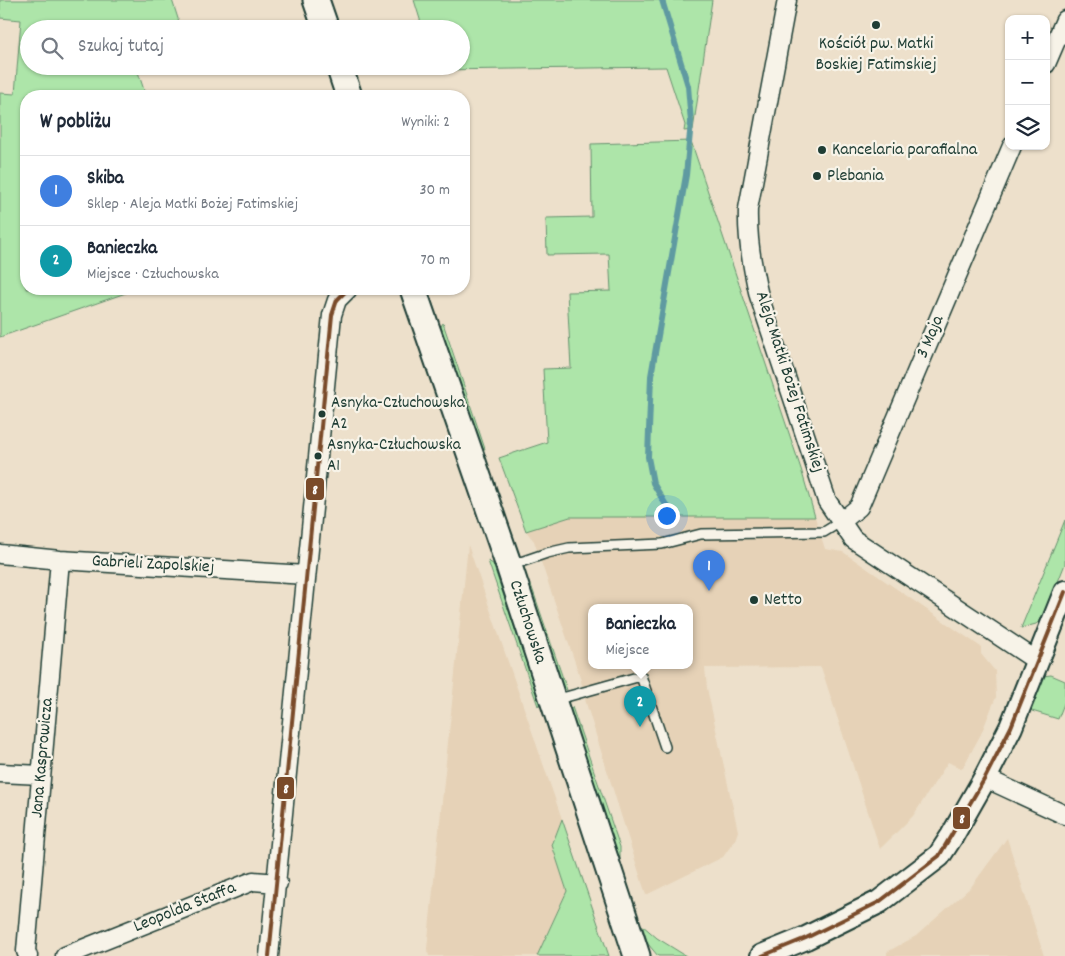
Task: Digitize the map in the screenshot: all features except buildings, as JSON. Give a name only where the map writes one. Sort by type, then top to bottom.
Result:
[{"type":"main road","points":[[316,0],[323,20]]},
{"type":"main road","points":[[342,75],[347,90]]},
{"type":"main road","name":"Człuchowska","points":[[415,295],[509,566],[637,956]]},
{"type":"street","name":"Aleja Matki Bożej Fatimskiej","points":[[787,0],[748,209],[748,234],[751,263],[759,296],[828,501],[853,539],[1037,661]]},
{"type":"street","points":[[1048,60],[1065,20]]},
{"type":"street","name":"3 Maja","points":[[842,521],[859,506],[1010,150]]},
{"type":"street","points":[[269,956],[278,883],[332,315],[337,300],[342,295]]},
{"type":"street","name":"Gabrieli Zapolskiej","points":[[0,554],[60,560],[306,575]]},
{"type":"street","name":"Jana Kasprowicza","points":[[28,956],[26,951],[60,560]]},
{"type":"street","points":[[762,956],[806,938],[879,902],[939,856],[985,778],[1011,727],[1065,592]]},
{"type":"street","points":[[0,772],[41,775]]},
{"type":"street","points":[[985,778],[1065,815]]},
{"type":"street","name":"Leopolda Staffa","points":[[65,956],[253,881],[278,883]]},
{"type":"lane","points":[[509,566],[540,555],[569,548],[662,544],[701,534],[824,532],[842,521]]},
{"type":"lane","points":[[553,701],[641,676],[665,747]]},
{"type":"shaded area","points":[[570,517],[815,517],[825,549],[843,552],[981,647],[981,654],[995,671],[996,697],[981,734],[962,769],[948,762],[913,816],[880,849],[821,667],[705,668],[707,688],[738,831],[735,840],[723,857],[646,895],[586,703],[580,677],[534,541],[526,531]]},
{"type":"shaded area","points":[[468,545],[562,819],[552,845],[567,891],[537,956],[429,956],[427,949]]},
{"type":"shaded area","points":[[1007,838],[1044,956],[887,956],[887,952],[916,936],[971,887]]},
{"type":"green space","points":[[0,0],[172,0],[178,20],[21,20],[0,18]]},
{"type":"green space","points":[[414,0],[712,0],[693,130],[684,131],[685,125],[666,67],[470,70],[470,20],[420,20]]},
{"type":"green space","points":[[20,32],[20,75],[139,75],[144,90],[20,90],[20,295],[120,295],[0,337],[0,93],[15,94]]},
{"type":"green space","points":[[691,141],[801,469],[815,517],[570,517],[526,531],[499,458],[547,442],[543,369],[571,368],[567,292],[611,291],[609,254],[547,255],[546,218],[592,217],[591,144]]},
{"type":"green space","points":[[443,323],[485,449],[480,449],[440,328]]},
{"type":"green space","points":[[1065,520],[1065,564],[1044,617],[1036,624],[1021,628]]},
{"type":"green space","points":[[488,561],[493,564],[540,703],[538,706]]},
{"type":"green space","points":[[531,585],[567,690],[563,689],[529,594]]},
{"type":"green space","points":[[1051,675],[1065,681],[1065,701],[1058,719],[1032,711],[1030,706],[1043,676]]},
{"type":"green space","points":[[572,707],[620,847],[620,861],[569,712]]},
{"type":"green space","points":[[562,819],[609,956],[537,956],[567,891],[552,845]]},
{"type":"green space","points":[[642,925],[657,938],[686,956],[658,956],[648,944]]},
{"type":"waterway","points":[[662,0],[688,86],[691,122],[686,175],[651,376],[648,457],[653,483],[672,515]]},
{"type":"transit line","name":"8","points":[[269,956],[332,315],[337,300],[342,295]]},
{"type":"transit line","name":"8","points":[[762,956],[806,938],[879,902],[939,856],[985,778],[1011,727],[1065,592]]},
{"type":"place","name":"Kościół pw. Matki Boskiej Fatimskiej","points":[[876,25]]},
{"type":"place","name":"Kancelaria parafialna","points":[[822,150]]},
{"type":"place","name":"Plebania","points":[[817,176]]},
{"type":"place","name":"Asnyka-Człuchowska A2","points":[[322,414]]},
{"type":"place","name":"Asnyka-Człuchowska A1","points":[[318,456]]},
{"type":"place","name":"Skiba","points":[[709,591]]},
{"type":"place","name":"Netto","points":[[754,600]]},
{"type":"place","name":"Banieczka","points":[[640,727]]}]
